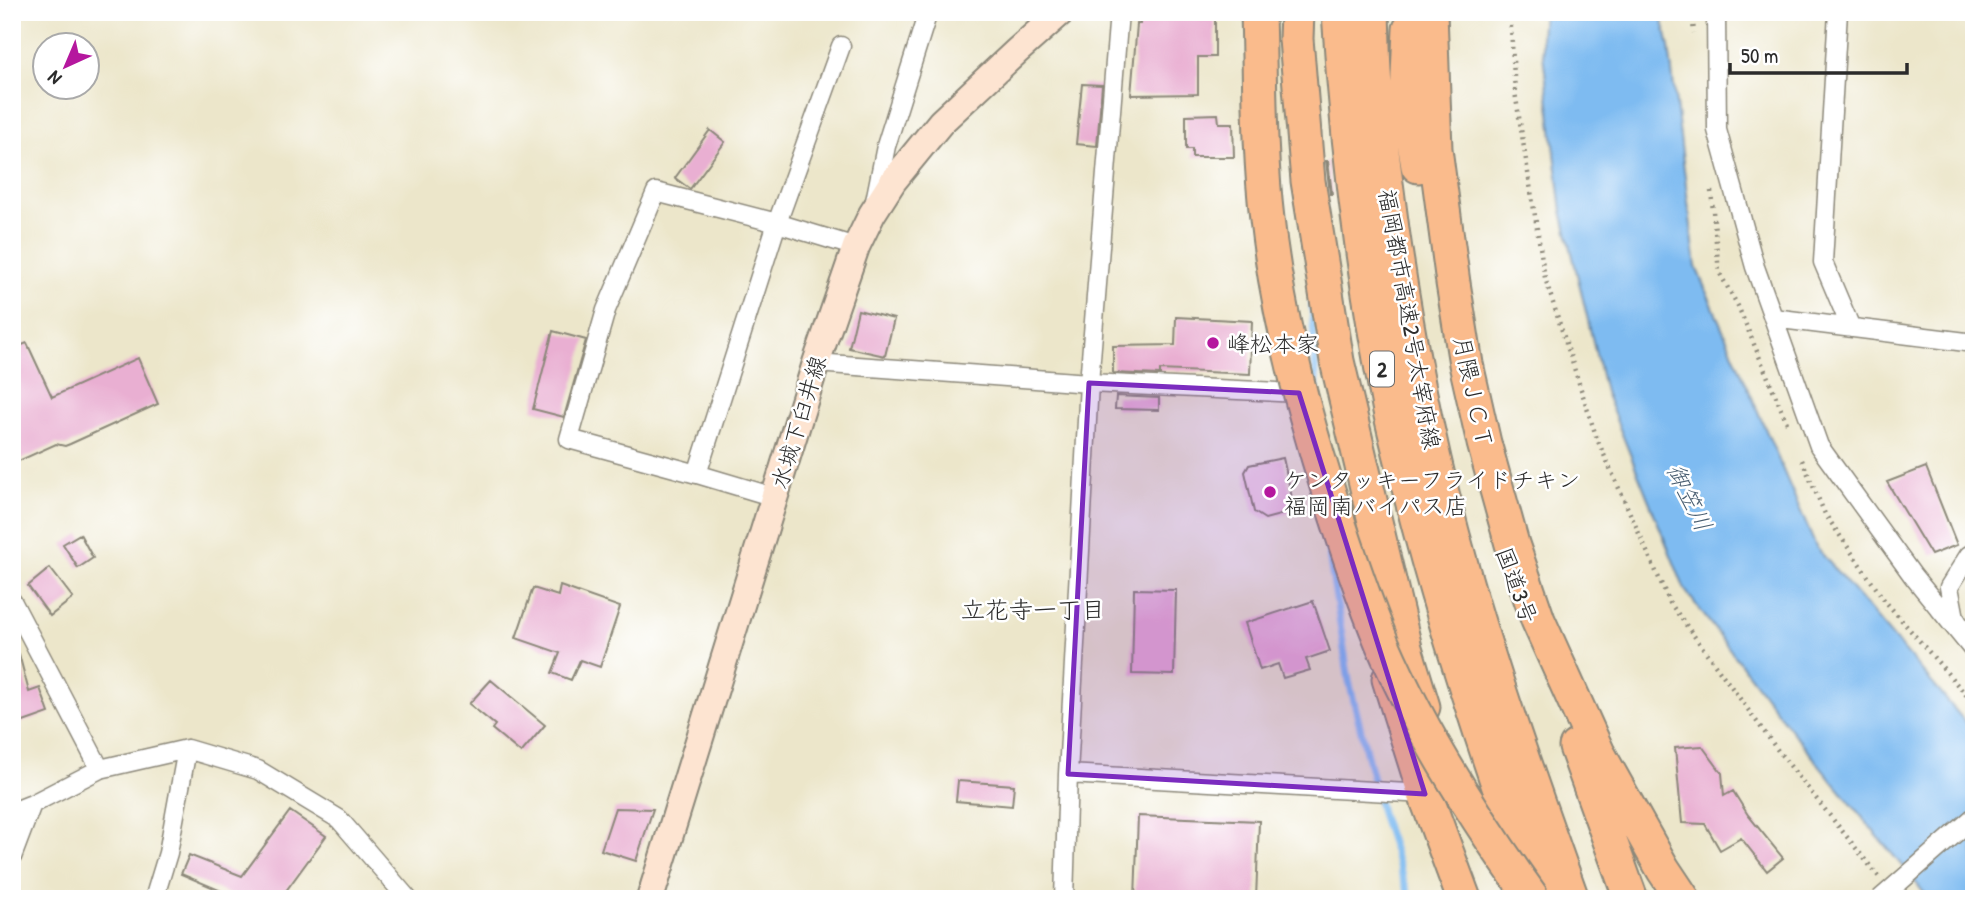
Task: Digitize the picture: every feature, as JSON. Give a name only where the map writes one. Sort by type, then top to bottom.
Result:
[{"type":"highway","points":[[1258,12],[1267,219],[1281,314],[1312,436],[1337,519],[1383,645],[1417,714],[1467,800],[1533,899]]},
{"type":"highway","points":[[1266,12],[1282,311],[1299,393],[1436,793],[1488,899]]},
{"type":"highway","points":[[1297,12],[1296,39],[1308,181],[1338,361],[1436,793],[1464,899]]},
{"type":"highway","name":"福岡都市高速2号太宰府線","points":[[1339,12],[1355,188],[1371,307],[1389,408],[1429,568],[1490,712],[1524,767],[1572,899]]},
{"type":"highway","name":"福岡都市高速2号太宰府線","points":[[1372,12],[1375,85],[1402,303],[1420,397],[1460,560],[1490,712],[1494,776],[1539,899]]},
{"type":"highway","points":[[1400,12],[1407,100]]},
{"type":"highway","name":"国道3号","points":[[1411,12],[1407,100],[1435,277],[1496,527],[1630,899]]},
{"type":"highway","name":"月隈ＪＣＴ","points":[[1430,12],[1435,149],[1455,296],[1466,364],[1512,544],[1538,620],[1598,753],[1663,869],[1683,899]]},
{"type":"main road","name":"水城下臼井線","points":[[650,899],[816,363],[856,247],[872,214],[893,181],[941,122],[1061,12]]},
{"type":"street","points":[[872,214],[886,146],[928,12]]},
{"type":"street","points":[[1065,899],[1068,774],[1089,383],[1119,12]]},
{"type":"street","points":[[1716,12],[1717,130],[1755,267],[1819,446],[1913,576],[1974,649]]},
{"type":"street","points":[[1838,12],[1823,262],[1851,328]]},
{"type":"street","points":[[697,474],[777,223],[841,46]]},
{"type":"street","points":[[774,497],[569,439],[606,310],[656,192],[777,223],[856,247]]},
{"type":"street","points":[[1773,318],[1974,343]]},
{"type":"street","points":[[816,363],[1089,383],[1299,393]]},
{"type":"street","points":[[1974,553],[1969,555],[1949,587],[1955,618],[1974,649]]},
{"type":"street","points":[[12,601],[100,769]]},
{"type":"street","points":[[154,899],[168,853],[187,749]]},
{"type":"street","points":[[12,812],[100,769],[187,749],[258,770],[339,818],[408,899]]},
{"type":"street","points":[[1068,774],[1436,793]]},
{"type":"street","points":[[12,857],[32,804]]},
{"type":"street","points":[[1885,894],[1974,817]]},
{"type":"path","points":[[1510,12],[1515,92],[1545,278],[1597,439],[1670,603],[1885,894]]},
{"type":"highlighted area","points":[[1089,383],[1299,393],[1425,794],[1068,774]]},
{"type":"water","name":"御笠川","points":[[1543,12],[1661,12],[1669,47],[1696,267],[1816,547],[1974,732],[1974,899],[1929,899],[1790,729],[1685,590],[1605,392],[1562,211],[1541,38]]},
{"type":"building","points":[[1140,12],[1215,12],[1215,57],[1198,57],[1198,94],[1131,95]]},
{"type":"building","points":[[1082,84],[1102,85],[1097,146],[1076,144]]},
{"type":"building","points":[[1218,114],[1219,123],[1233,123],[1234,157],[1192,157],[1192,149],[1186,149],[1186,115]]},
{"type":"building","points":[[710,130],[725,142],[690,189],[675,178]]},
{"type":"building","points":[[1328,161],[1332,194],[1330,194]]},
{"type":"building","points":[[858,310],[894,319],[885,356],[849,348]]},
{"type":"building","name":"峰松本家","points":[[1176,317],[1252,321],[1250,374],[1160,370],[1160,375],[1113,373],[1113,346],[1175,345]]},
{"type":"building","points":[[553,331],[586,340],[564,417],[533,409]]},
{"type":"building","points":[[27,343],[52,397],[138,358],[158,404],[70,444],[56,444],[12,464],[12,349]]},
{"type":"building","points":[[1116,396],[1159,398],[1159,410],[1115,409]]},
{"type":"building","name":"ケンタッキーフライドチキン 福岡南バイパス店","points":[[1283,458],[1295,511],[1265,519],[1254,512],[1245,472],[1249,465]]},
{"type":"building","points":[[1926,467],[1957,545],[1931,555],[1887,482]]},
{"type":"building","points":[[80,534],[93,558],[78,568],[63,544]]},
{"type":"building","points":[[50,568],[73,598],[50,616],[28,586]]},
{"type":"building","points":[[560,586],[620,607],[600,667],[580,660],[571,680],[552,673],[560,653],[516,638],[533,588],[558,596]]},
{"type":"building","points":[[1134,589],[1176,590],[1174,675],[1132,674]]},
{"type":"building","points":[[1313,601],[1330,651],[1306,659],[1310,670],[1283,678],[1278,664],[1260,670],[1245,623]]},
{"type":"building","points":[[19,654],[29,692],[40,688],[49,713],[12,726],[12,655]]},
{"type":"building","points":[[491,680],[545,725],[521,753],[492,729],[495,725],[469,704]]},
{"type":"building","points":[[1702,746],[1722,773],[1724,796],[1733,791],[1748,815],[1783,858],[1767,871],[1741,838],[1720,850],[1705,824],[1682,823],[1675,748]]},
{"type":"building","points":[[958,781],[1014,785],[1012,806],[956,801]]},
{"type":"building","points":[[615,808],[653,809],[636,861],[601,850]]},
{"type":"building","points":[[290,811],[326,836],[280,899],[240,899],[181,874],[189,855],[242,876]]},
{"type":"building","points":[[1138,816],[1259,821],[1256,899],[1135,899]]},
{"type":"waterway","points":[[1312,303],[1317,396]]},
{"type":"waterway","points":[[1326,534],[1349,681],[1381,813],[1410,899]]},
{"type":"place","name":"峰松本家","points":[[1213,343]]},
{"type":"place","name":"ケンタッキーフライドチキン 福岡南バイパス店","points":[[1270,492]]},
{"type":"district","name":"立花寺一丁目","points":[[1033,609]]}]
